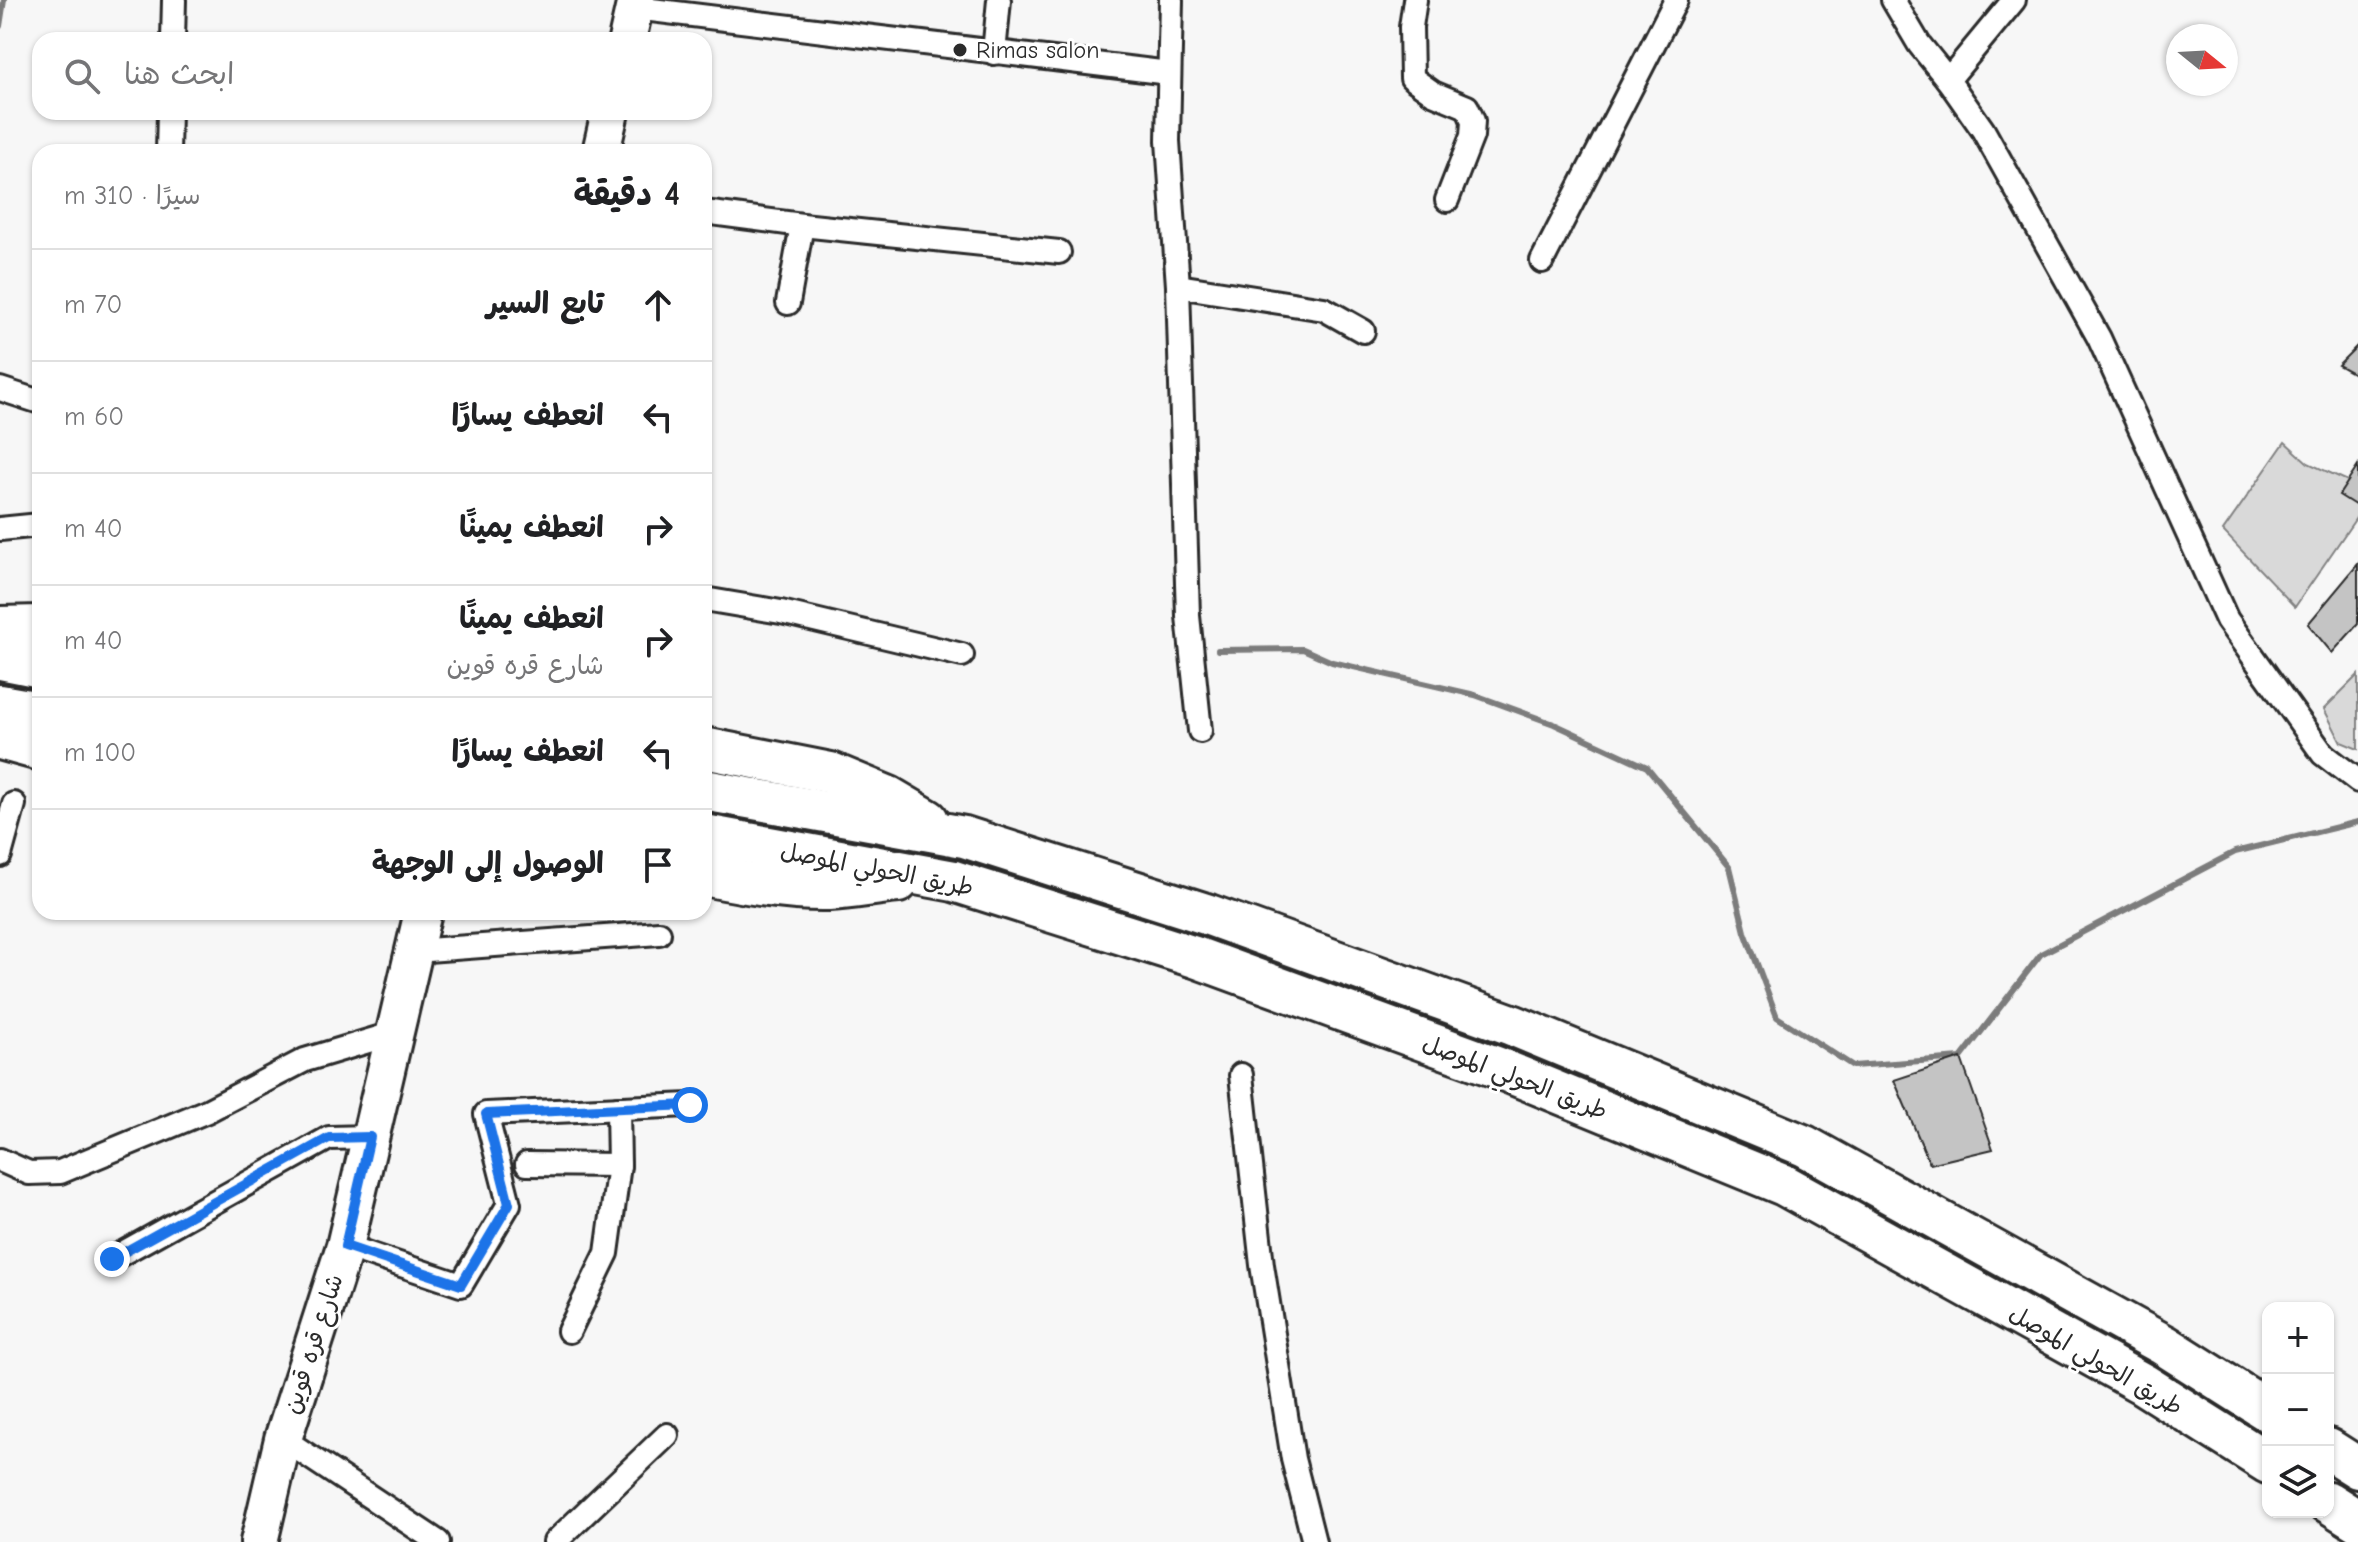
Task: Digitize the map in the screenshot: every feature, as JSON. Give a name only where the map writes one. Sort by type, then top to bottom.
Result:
[{"type":"highway","points":[[0,627],[32,626]]},
{"type":"highway","points":[[16,716],[32,739]]},
{"type":"highway","points":[[712,750],[831,773],[889,797],[943,829],[964,837]]},
{"type":"highway","name":"طريق الحولي الموصل","points":[[712,791],[964,837],[1209,915],[1512,1025],[1805,1146],[2164,1345],[2262,1407]]},
{"type":"highway","name":"طريق الحولي الموصل","points":[[712,836],[954,881],[1195,957],[1496,1067],[1784,1185],[2143,1384],[2262,1459]]},
{"type":"highway","points":[[712,876],[802,890],[845,889],[923,880],[954,881]]},
{"type":"highway","points":[[2334,1453],[2358,1468]]},
{"type":"highway","points":[[2334,1506],[2358,1521]]},
{"type":"main road","points":[[603,144],[608,120]]},
{"type":"main road","name":"شارع قره قوين","points":[[259,1542],[283,1439],[345,1246],[421,920]]},
{"type":"street","points":[[173,32],[174,0]]},
{"type":"street","points":[[994,53],[999,0]]},
{"type":"street","points":[[1171,0],[1168,141],[1178,286],[1188,616],[1200,731]]},
{"type":"street","points":[[1415,0],[1411,27],[1412,78],[1433,93],[1467,107],[1473,121],[1472,136],[1447,200]]},
{"type":"street","points":[[1542,261],[1676,0]]},
{"type":"street","points":[[1893,0],[1919,44],[1983,130],[2099,338],[2227,620],[2323,754],[2358,781]]},
{"type":"street","points":[[1948,80],[2014,0]]},
{"type":"street","points":[[633,16],[1169,73]]},
{"type":"street","points":[[168,144],[169,120]]},
{"type":"street","points":[[712,213],[1059,252]]},
{"type":"street","points":[[788,303],[802,225]]},
{"type":"street","points":[[1178,286],[1324,309],[1363,331]]},
{"type":"street","points":[[0,389],[32,399]]},
{"type":"street","points":[[0,529],[32,526]]},
{"type":"street","points":[[712,600],[781,612],[962,655]]},
{"type":"street","points":[[0,855],[14,804]]},
{"type":"street","points":[[414,951],[659,933]]},
{"type":"street","points":[[0,1160],[29,1173],[60,1172],[207,1111],[305,1060],[395,1033]]},
{"type":"street","points":[[1241,1075],[1262,1265],[1293,1459],[1314,1542]]},
{"type":"street","points":[[345,1246],[461,1285],[509,1204],[486,1114],[690,1105]]},
{"type":"street","points":[[569,1331],[607,1253],[619,1165],[618,1108]]},
{"type":"street","points":[[112,1259],[329,1138],[370,1137]]},
{"type":"street","points":[[527,1164],[619,1165]]},
{"type":"street","points":[[555,1542],[667,1435]]},
{"type":"street","points":[[283,1439],[438,1542]]},
{"type":"shaded area","points":[[2285,442],[2308,463],[2348,481],[2358,507],[2358,515],[2295,607],[2223,531]]},
{"type":"shaded area","points":[[2358,675],[2358,749],[2341,742],[2324,709]]},
{"type":"building","points":[[2358,345],[2358,376],[2338,365]]},
{"type":"building","points":[[2358,466],[2358,507],[2339,495]]},
{"type":"building","points":[[2358,564],[2358,624],[2332,653],[2308,624]]},
{"type":"building","points":[[1961,1058],[1993,1149],[1930,1164],[1894,1080]]},
{"type":"waterway","points":[[0,26],[4,0]]},
{"type":"waterway","points":[[1218,650],[1303,649],[1332,662],[1475,695],[1554,724],[1647,767],[1729,867],[1745,932],[1777,1017],[1853,1066],[1961,1058],[2041,954],[2235,852],[2358,822]]},
{"type":"place","name":"Rimas salon","points":[[960,50]]},
{"type":"route","points":[[112,1259],[329,1138],[370,1137],[345,1246],[461,1285],[509,1204],[486,1114],[690,1105]]}]
